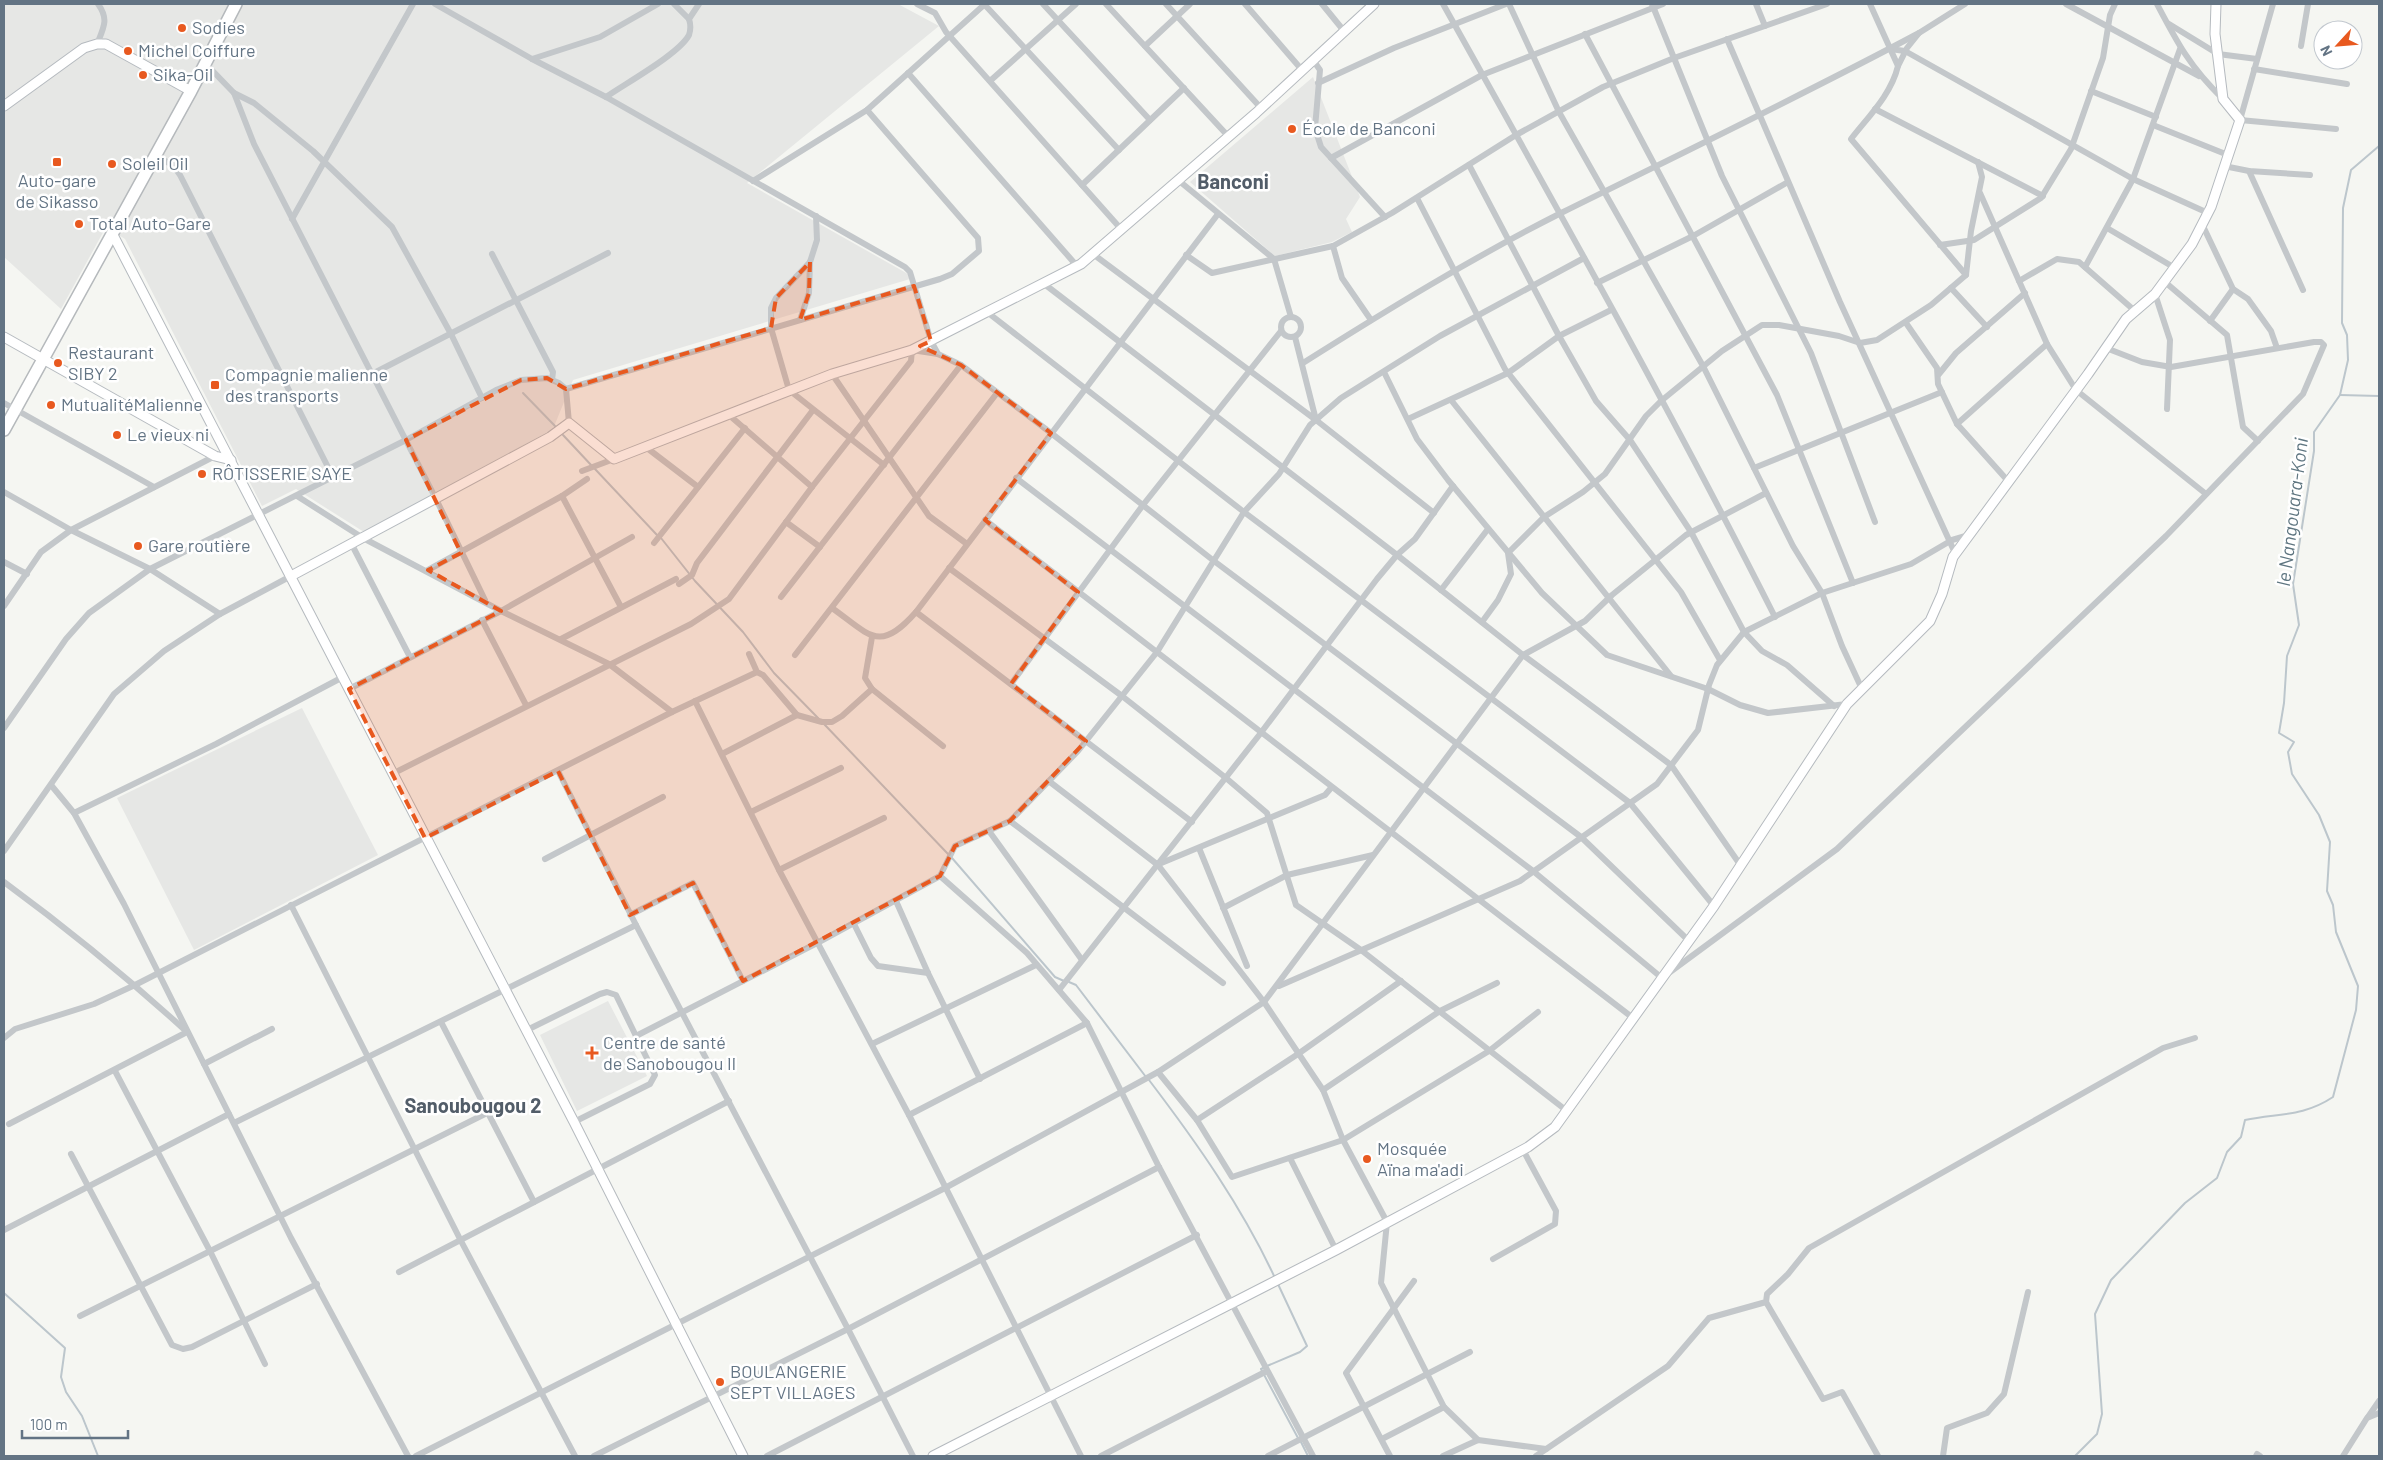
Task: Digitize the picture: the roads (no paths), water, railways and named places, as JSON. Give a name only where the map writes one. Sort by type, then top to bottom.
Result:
[{"type":"highway","points":[[4,430],[191,91],[236,4]]},
{"type":"street","points":[[97,44],[106,22],[104,13],[98,4]]},
{"type":"street","points":[[292,219],[413,4]]},
{"type":"street","points":[[435,4],[532,59],[606,97],[905,267],[910,272],[931,340],[938,354]]},
{"type":"street","points":[[532,59],[600,37],[658,4]]},
{"type":"street","points":[[606,97],[679,47],[688,35],[691,26],[689,19],[674,4]]},
{"type":"street","points":[[689,19],[699,4]]},
{"type":"street","points":[[917,4],[934,13],[950,35],[1121,229]]},
{"type":"street","points":[[753,181],[867,110],[984,4],[1119,150]]},
{"type":"street","points":[[1043,4],[1150,120]]},
{"type":"street","points":[[990,81],[1076,4]]},
{"type":"street","points":[[1106,4],[1228,136]]},
{"type":"street","points":[[1166,4],[1260,108]]},
{"type":"street","points":[[1145,46],[1190,4]]},
{"type":"street","points":[[1245,4],[1302,70]]},
{"type":"street","points":[[1322,4],[1344,31]]},
{"type":"street","points":[[582,471],[647,448],[832,374],[912,350],[1078,266],[1260,108],[1374,4]]},
{"type":"street","points":[[1443,4],[1724,515],[1775,617]]},
{"type":"street","points":[[1318,83],[1394,48],[1508,4],[1559,112],[1703,366],[1793,546],[1822,593],[1842,646],[1861,687]]},
{"type":"street","points":[[1331,158],[1482,75],[1652,6],[1663,4]]},
{"type":"street","points":[[1756,4],[1765,26]]},
{"type":"street","points":[[1186,255],[1212,273],[1333,246],[1417,198],[1516,135],[1611,84],[1674,58],[1827,4]]},
{"type":"street","points":[[1870,4],[1898,66]]},
{"type":"street","points":[[1303,363],[1371,320],[1510,241],[1560,214],[1919,34],[1965,4]]},
{"type":"street","points":[[2066,4],[2174,65],[2199,76]]},
{"type":"street","points":[[1940,245],[1970,240],[1995,227],[2043,196],[2072,145],[2103,58],[2108,27],[2115,4]]},
{"type":"street","points":[[2157,4],[2180,49],[2199,76],[2223,99],[2240,120],[2336,129]]},
{"type":"street","points":[[2216,4],[2215,34],[2223,99]]},
{"type":"street","points":[[933,1456],[1336,1250],[1523,1150],[1555,1127],[1714,906],[1847,704],[1861,687],[1930,621],[1956,553],[2126,319],[2156,294],[2175,268],[2208,212],[2240,120],[2273,4]]},
{"type":"street","points":[[2301,46],[2308,4]]},
{"type":"street","points":[[1652,6],[1739,210],[1811,353],[1875,522]]},
{"type":"street","points":[[2168,24],[2218,54],[2257,59]]},
{"type":"street","points":[[1585,34],[1778,395],[1853,583]]},
{"type":"street","points":[[1919,34],[1906,51],[1898,66],[1896,78],[1851,139],[1966,275]]},
{"type":"street","points":[[1727,39],[1858,342],[1956,553]]},
{"type":"street","points":[[4,106],[84,48],[97,44],[106,44],[191,91]]},
{"type":"street","points":[[1890,49],[1906,51],[2134,180],[2208,212]]},
{"type":"street","points":[[2085,267],[2134,180],[2180,49]]},
{"type":"street","points":[[1313,60],[1320,70],[1315,128],[1321,147],[1385,217]]},
{"type":"street","points":[[205,63],[234,93],[254,103],[324,162],[392,227],[451,334],[482,398]]},
{"type":"street","points":[[2254,69],[2347,84]]},
{"type":"street","points":[[908,73],[1078,266]]},
{"type":"street","points":[[1082,184],[1184,88]]},
{"type":"street","points":[[2091,91],[2156,117]]},
{"type":"street","points":[[234,93],[254,144],[436,499],[484,600]]},
{"type":"street","points":[[1875,108],[2043,196]]},
{"type":"street","points":[[4,728],[66,639],[89,613],[150,569],[406,440],[482,398],[521,380],[547,378],[566,389],[952,274],[979,251],[980,244],[978,238],[867,110]]},
{"type":"street","points":[[2153,125],[2228,154]]},
{"type":"street","points":[[155,156],[172,165],[180,175],[333,477]]},
{"type":"street","points":[[1508,553],[1544,517],[1605,474],[1646,416],[1661,401],[1703,366],[1762,326],[1779,325],[1839,336],[1858,342],[1877,340],[1906,322],[1951,288],[1966,275],[1970,240],[1982,177],[1978,162]]},
{"type":"street","points":[[1469,165],[1559,336],[1596,401],[1630,440],[1690,532],[1744,632],[1762,651],[1787,665],[1834,706]]},
{"type":"street","points":[[2224,166],[2249,171],[2310,175]]},
{"type":"street","points":[[2249,171],[2303,290]]},
{"type":"street","points":[[1178,180],[1274,259],[1291,317],[1297,320],[1300,326],[1299,332],[1294,336],[1286,336],[1281,331]]},
{"type":"street","points":[[1597,283],[1693,236],[1788,182]]},
{"type":"street","points":[[1980,192],[2047,344],[2076,390],[2206,494]]},
{"type":"street","points":[[1417,198],[1508,373],[1681,592],[1720,660]]},
{"type":"street","points":[[832,608],[872,637],[888,637],[903,627],[1218,214]]},
{"type":"street","points":[[800,320],[809,293],[810,262],[817,240],[816,216]]},
{"type":"street","points":[[2202,224],[2233,289],[2248,299],[2271,331],[2277,348]]},
{"type":"street","points":[[2107,228],[2175,268]]},
{"type":"street","points":[[112,233],[260,514],[424,838],[574,1122],[743,1456]]},
{"type":"street","points":[[1333,246],[1342,278],[1371,320]]},
{"type":"street","points":[[372,374],[608,253]]},
{"type":"street","points":[[492,254],[553,372],[552,380]]},
{"type":"street","points":[[1093,254],[1316,420],[1434,513]]},
{"type":"street","points":[[636,1036],[854,924],[940,876],[955,846],[1010,821],[1050,782],[1086,741],[1157,652],[1244,512],[1282,468],[1310,425],[1342,398],[1384,372],[1478,316],[1584,258]]},
{"type":"street","points":[[2019,281],[2057,259],[2079,262],[2135,311]]},
{"type":"street","points":[[810,262],[776,298],[771,308],[771,328],[789,390],[884,465]]},
{"type":"street","points":[[2165,282],[2227,335],[2243,427],[2258,441]]},
{"type":"street","points":[[1043,283],[1397,555],[1523,655],[1671,765],[1741,866]]},
{"type":"street","points":[[1951,288],[1987,327]]},
{"type":"street","points":[[2210,321],[2233,289]]},
{"type":"street","points":[[1938,374],[1956,353],[2024,293]]},
{"type":"street","points":[[2156,294],[2170,340],[2167,409]]},
{"type":"street","points":[[1408,419],[1508,373],[1559,336],[1611,310]]},
{"type":"street","points":[[987,312],[1244,512],[1630,803],[1714,906]]},
{"type":"street","points":[[1011,684],[1143,505],[1216,416],[1248,370],[1281,331],[1282,321],[1291,317]]},
{"type":"street","points":[[1906,322],[1938,374],[1938,384],[1957,424],[2008,481]]},
{"type":"street","points":[[1294,336],[1303,363],[1316,420]]},
{"type":"street","points":[[4,337],[215,456],[231,460]]},
{"type":"street","points":[[1662,978],[1837,849],[2159,543],[2303,394],[2324,345],[2321,342],[2314,342],[2169,366],[2142,362],[2106,348]]},
{"type":"street","points":[[1957,424],[2047,344]]},
{"type":"street","points":[[912,350],[938,354],[962,365],[1214,561],[1581,837],[1689,941]]},
{"type":"street","points":[[392,774],[526,705],[691,624],[729,598],[812,487],[911,361],[912,350]]},
{"type":"street","points":[[782,597],[962,365]]},
{"type":"street","points":[[1384,372],[1417,439],[1453,486],[1542,593],[1574,626],[1607,655],[1708,689],[1740,705],[1768,713],[1847,704]]},
{"type":"street","points":[[832,374],[929,516],[967,544]]},
{"type":"street","points":[[566,389],[569,423],[614,459]]},
{"type":"street","points":[[1754,468],[1942,392]]},
{"type":"street","points":[[795,655],[997,393]]},
{"type":"street","points":[[1451,400],[1672,677]]},
{"type":"street","points":[[4,403],[154,487]]},
{"type":"street","points":[[561,639],[621,607],[692,575],[697,563],[813,410]]},
{"type":"street","points":[[728,415],[812,487]]},
{"type":"street","points":[[4,851],[114,694],[164,651],[220,614],[550,437],[569,423]]},
{"type":"street","points":[[654,543],[745,428]]},
{"type":"street","points":[[647,448],[698,487]]},
{"type":"street","points":[[4,606],[41,552],[72,530],[215,456]]},
{"type":"street","points":[[1016,478],[1532,871],[1662,978]]},
{"type":"street","points":[[428,570],[562,496],[587,479]]},
{"type":"street","points":[[1059,990],[1192,822],[1361,600],[1397,555],[1416,539],[1453,486]]},
{"type":"street","points":[[4,492],[72,530],[150,569],[220,614]]},
{"type":"street","points":[[416,1456],[676,1323],[811,1258],[946,1188],[1158,1072],[1264,1002],[1278,987],[1373,855],[1523,655],[1585,621],[1609,598],[1690,532],[1766,494]]},
{"type":"street","points":[[297,496],[363,538],[428,570],[501,611],[609,664],[672,712]]},
{"type":"street","points":[[562,496],[621,607]]},
{"type":"street","points":[[985,520],[1260,734],[1633,1018]]},
{"type":"street","points":[[786,522],[820,547]]},
{"type":"street","points":[[1441,590],[1488,529]]},
{"type":"street","points":[[1278,987],[1520,882],[1532,871],[1657,784],[1698,730],[1708,689],[1720,660],[1744,632],[1822,593],[1911,564],[1950,541],[1969,535]]},
{"type":"street","points":[[349,689],[501,611],[632,537]]},
{"type":"street","points":[[351,543],[410,657]]},
{"type":"street","points":[[1482,622],[1498,600],[1511,574],[1508,553]]},
{"type":"street","points":[[4,562],[27,574]]},
{"type":"street","points":[[949,568],[1122,696],[1267,813],[1296,905],[1361,950],[1566,1111]]},
{"type":"street","points":[[916,612],[1192,822]]},
{"type":"street","points":[[482,620],[526,705]]},
{"type":"street","points":[[872,637],[865,678],[872,689],[943,746]]},
{"type":"street","points":[[749,654],[757,672],[763,675],[797,715],[822,722],[832,722],[872,689]]},
{"type":"street","points":[[4,1038],[15,1029],[94,1004],[672,712],[757,672]]},
{"type":"street","points":[[74,813],[216,744],[343,677]]},
{"type":"street","points":[[695,701],[779,870],[819,942],[909,1115],[1081,1456]]},
{"type":"street","points":[[722,754],[797,715]]},
{"type":"street","points":[[751,812],[840,768]]},
{"type":"street","points":[[558,771],[630,914],[683,1012],[913,1456]]},
{"type":"street","points":[[1050,782],[1158,865],[1264,1002],[1323,1090],[1343,1140],[1387,1222],[1382,1284],[1395,1306],[1444,1407],[1478,1440]]},
{"type":"street","points":[[51,785],[74,813],[158,972],[279,1215],[408,1456]]},
{"type":"street","points":[[1158,865],[1325,795],[1331,788]]},
{"type":"street","points":[[545,859],[663,797]]},
{"type":"street","points":[[779,870],[884,818]]},
{"type":"street","points":[[1010,821],[1222,983]]},
{"type":"street","points":[[989,831],[1082,960]]},
{"type":"street","points":[[1199,848],[1247,966]]},
{"type":"street","points":[[1223,908],[1287,875],[1373,855]]},
{"type":"street","points":[[940,876],[1027,953],[1087,1023],[1121,1093],[1232,1303],[1301,1439],[1313,1456]]},
{"type":"street","points":[[4,882],[56,920],[135,984],[187,1032]]},
{"type":"street","points":[[630,914],[693,883],[743,981]]},
{"type":"street","points":[[896,901],[928,973],[980,1079]]},
{"type":"street","points":[[291,905],[414,1149],[575,1456]]},
{"type":"street","points":[[854,924],[871,958],[878,966],[928,973]]},
{"type":"street","points":[[234,1123],[441,1022],[504,988],[636,925]]},
{"type":"street","points":[[872,1044],[1036,965]]},
{"type":"street","points":[[1197,1120],[1298,1054],[1400,981]]},
{"type":"street","points":[[1323,1090],[1440,1011],[1497,983]]},
{"type":"street","points":[[525,1031],[607,992],[616,995],[655,1075],[650,1084],[574,1122]]},
{"type":"street","points":[[1158,1072],[1197,1120],[1232,1177],[1343,1140],[1489,1051],[1538,1012]]},
{"type":"street","points":[[441,1022],[534,1202]]},
{"type":"street","points":[[909,1115],[1087,1023]]},
{"type":"street","points":[[204,1064],[272,1029]]},
{"type":"street","points":[[10,1124],[187,1032]]},
{"type":"street","points":[[1878,1456],[1842,1392],[1823,1399],[1766,1302],[1767,1294],[1788,1274],[1809,1248],[2164,1048],[2195,1038]]},
{"type":"street","points":[[115,1071],[210,1251],[265,1364]]},
{"type":"street","points":[[399,1272],[597,1168],[729,1102]]},
{"type":"street","points":[[80,1316],[279,1215],[487,1113]]},
{"type":"street","points":[[4,1230],[229,1114]]},
{"type":"street","points":[[1493,1259],[1555,1224],[1556,1211],[1523,1150]]},
{"type":"street","points":[[72,1154],[172,1345],[183,1349],[192,1347],[317,1284]]},
{"type":"street","points":[[1290,1158],[1336,1250]]},
{"type":"street","points":[[594,1456],[848,1329],[981,1258],[1160,1167]]},
{"type":"street","points":[[767,1456],[1197,1236]]},
{"type":"street","points":[[1390,1456],[1362,1407],[1346,1373],[1414,1281]]},
{"type":"street","points":[[1943,1456],[1947,1428],[1987,1413],[2004,1394],[2028,1292]]},
{"type":"street","points":[[1536,1456],[1668,1366],[1709,1318],[1766,1302]]},
{"type":"street","points":[[1268,1456],[1470,1352]]},
{"type":"street","points":[[1101,1456],[1265,1370]]},
{"type":"street","points":[[2343,1456],[2379,1401]]},
{"type":"street","points":[[1382,1440],[1444,1407]]},
{"type":"street","points":[[2367,1418],[2379,1413]]},
{"type":"street","points":[[1443,1456],[1478,1440],[1546,1450]]},
{"type":"street","points":[[2256,1456],[2257,1454],[2260,1456]]},
{"type":"waterway","name":"le Nangouara-Koni","points":[[2075,1456],[2097,1434],[2102,1414],[2095,1314],[2111,1280],[2185,1203],[2217,1178],[2227,1152],[2241,1137],[2245,1120],[2301,1111],[2333,1097],[2356,1010],[2358,986],[2336,932],[2333,905],[2327,891],[2330,842],[2319,815],[2292,774],[2288,752],[2294,742],[2279,733],[2284,703],[2287,656],[2299,625],[2293,584],[2314,451],[2314,432],[2340,395],[2348,360],[2347,335],[2342,323],[2343,208],[2351,170],[2379,146]]},
{"type":"waterway","points":[[523,393],[555,426]]},
{"type":"waterway","points":[[2340,395],[2379,396]]},
{"type":"waterway","points":[[563,435],[592,466]]},
{"type":"waterway","points":[[595,469],[657,535]]},
{"type":"waterway","points":[[661,538],[695,581],[743,632],[774,673],[819,719]]},
{"type":"waterway","points":[[824,724],[948,854]]},
{"type":"waterway","points":[[952,858],[1055,977],[1064,981]]},
{"type":"waterway","points":[[1069,982],[1076,985],[1146,1077]]},
{"type":"waterway","points":[[1149,1080],[1218,1176],[1248,1226],[1275,1278]]},
{"type":"waterway","points":[[1267,1366],[1300,1352],[1307,1346],[1277,1282]]},
{"type":"waterway","points":[[4,1293],[65,1348],[61,1377],[66,1392],[82,1416],[98,1456]]},
{"type":"waterway","points":[[1263,1368],[1261,1369],[1298,1438]]},
{"type":"waterway","points":[[1301,1442],[1308,1456]]},
{"type":"place","name":"Sodies","points":[[182,28]]},
{"type":"place","name":"Michel Coiffure","points":[[128,51]]},
{"type":"place","name":"Sika-Oil","points":[[143,75]]},
{"type":"place","name":"École de Banconi","points":[[1292,129]]},
{"type":"place","name":"Auto-gare de Sikasso","points":[[57,162]]},
{"type":"place","name":"Soleil Oil","points":[[112,164]]},
{"type":"place","name":"Total Auto-Gare","points":[[79,224]]},
{"type":"place","name":"Restaurant SIBY 2","points":[[58,363]]},
{"type":"place","name":"Compagnie malienne des transports","points":[[215,385]]},
{"type":"place","name":"MutualitéMalienne","points":[[51,405]]},
{"type":"place","name":"Le vieux ni","points":[[117,435]]},
{"type":"place","name":"RÔTISSERIE SAYE","points":[[202,474]]},
{"type":"place","name":"Gare routière","points":[[138,546]]},
{"type":"place","name":"Centre de santé de Sanobougou II","points":[[592,1053]]},
{"type":"place","name":"Mosquée Aïna ma'adi","points":[[1367,1159]]},
{"type":"place","name":"BOULANGERIE SEPT VILLAGES","points":[[720,1382]]},
{"type":"district","name":"Banconi","points":[[1233,182]]},
{"type":"district","name":"Sanoubougou 2","points":[[473,1106]]}]
